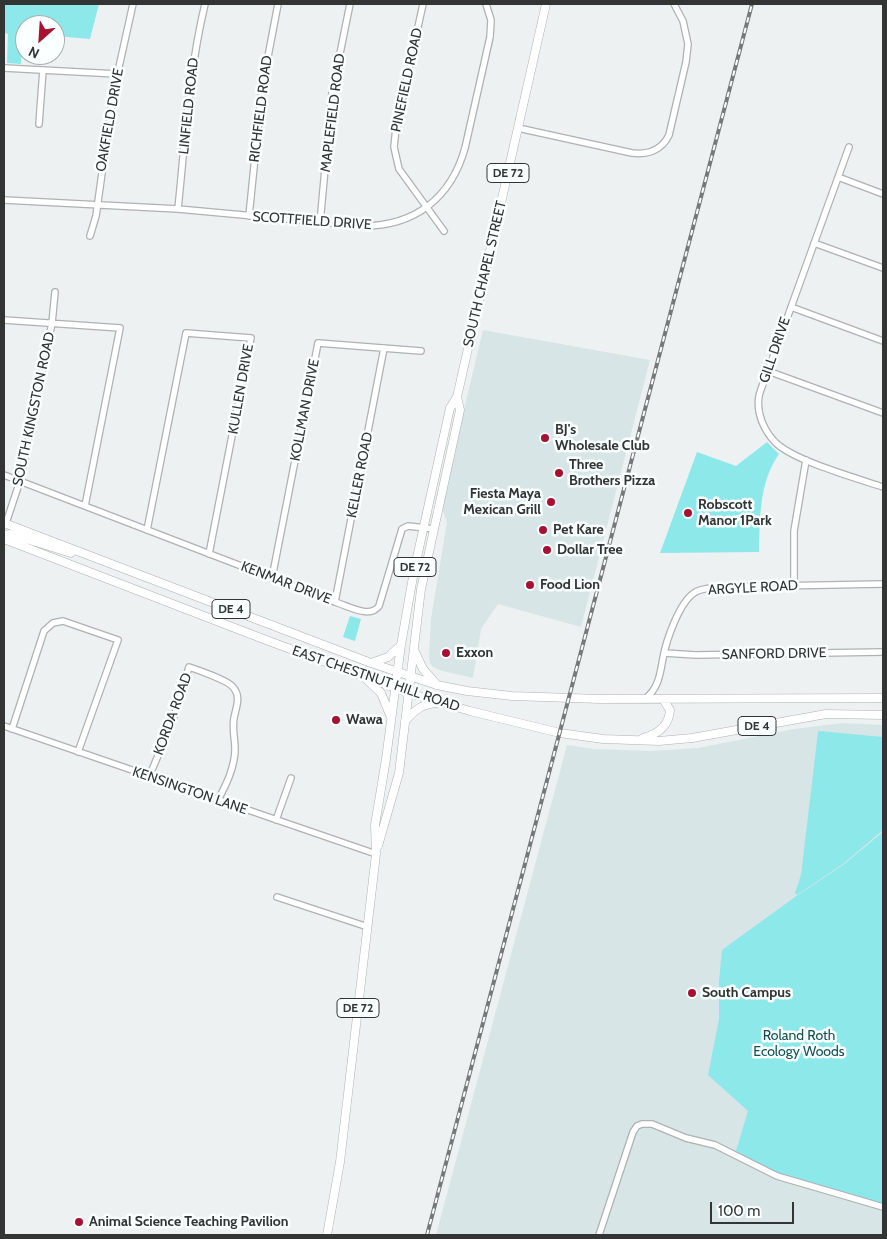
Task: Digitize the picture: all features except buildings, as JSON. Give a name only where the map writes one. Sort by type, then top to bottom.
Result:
[{"type":"main road","name":"SOUTH CHAPEL STREET","points":[[327,1235],[340,1162],[368,928],[376,854],[375,825],[388,751],[407,607],[450,408],[457,397],[546,4]]},
{"type":"main road","name":"SOUTH CHAPEL STREET","points":[[376,854],[400,773],[421,589],[460,410],[457,397]]},
{"type":"main road","name":"EAST CHESTNUT HILL ROAD","points":[[4,524],[371,663],[437,685],[467,691],[569,699],[883,698]]},
{"type":"main road","points":[[4,536],[10,534],[64,551],[90,556]]},
{"type":"main road","name":"EAST CHESTNUT HILL ROAD","points":[[4,539],[409,693],[560,733],[632,741],[692,738],[826,714],[883,715]]},
{"type":"main road","points":[[371,663],[388,657],[401,645]]},
{"type":"main road","points":[[414,650],[423,669],[437,685]]},
{"type":"main road","points":[[362,675],[381,693],[391,718]]},
{"type":"main road","points":[[632,741],[653,735],[667,723],[670,710],[663,699]]},
{"type":"main road","points":[[406,721],[418,708],[426,704],[440,702]]},
{"type":"street","name":"OAKFIELD DRIVE","points":[[90,236],[95,223],[96,205],[117,74],[133,4]]},
{"type":"street","name":"LINFIELD ROAD","points":[[178,210],[196,44],[205,4]]},
{"type":"street","name":"RICHFIELD ROAD","points":[[249,216],[262,88],[278,4]]},
{"type":"street","name":"MAPLEFIELD ROAD","points":[[320,223],[332,93],[350,4]]},
{"type":"street","name":"PINEFIELD ROAD","points":[[423,4],[394,141],[395,154],[399,169],[444,231]]},
{"type":"street","name":"SCOTTFIELD DRIVE","points":[[4,200],[178,210],[363,226],[382,226],[407,219],[426,208],[439,197],[449,185],[463,156],[490,37],[490,20],[486,4]]},
{"type":"street","points":[[518,128],[632,153],[646,154],[658,148],[667,140],[669,135],[688,52],[686,30],[674,4]]},
{"type":"street","points":[[4,68],[117,74]]},
{"type":"street","points":[[39,124],[43,70]]},
{"type":"street","name":"GILL DRIVE","points":[[849,147],[759,397],[761,421],[776,442],[784,449],[806,460],[883,487]]},
{"type":"street","points":[[838,177],[883,194]]},
{"type":"street","points":[[814,242],[883,268]]},
{"type":"street","name":"SOUTH KINGSTON ROAD","points":[[4,524],[20,481],[52,323],[55,292]]},
{"type":"street","points":[[791,307],[883,341]]},
{"type":"street","points":[[4,320],[120,328],[85,506]]},
{"type":"street","name":"KULLEN DRIVE","points":[[147,530],[186,333],[252,338],[209,554]]},
{"type":"street","name":"KOLLMAN DRIVE","points":[[272,578],[318,343],[421,351]]},
{"type":"street","name":"KELLER ROAD","points":[[335,602],[384,348]]},
{"type":"street","points":[[768,371],[883,413]]},
{"type":"street","points":[[794,585],[794,531],[806,460]]},
{"type":"street","name":"KENMAR DRIVE","points":[[4,475],[335,602],[372,613],[376,611],[382,600],[402,529],[408,526],[434,529]]},
{"type":"street","name":"ARGYLE ROAD","points":[[646,699],[655,691],[658,685],[664,653],[680,608],[687,598],[695,592],[720,586],[883,584]]},
{"type":"street","points":[[12,729],[44,631],[48,626],[63,621],[118,640],[78,752]]},
{"type":"street","name":"SANFORD DRIVE","points":[[664,653],[696,655],[883,652]]},
{"type":"street","name":"KORDA ROAD","points":[[149,777],[173,720],[189,667],[231,685],[237,695],[238,708],[234,717],[233,729],[235,755],[228,780],[218,800]]},
{"type":"street","points":[[658,685],[663,699]]},
{"type":"street","name":"KENSINGTON LANE","points":[[4,726],[376,854]]},
{"type":"street","points":[[276,820],[291,778]]},
{"type":"street","points":[[277,898],[368,928]]},
{"type":"street","points":[[599,1235],[633,1132],[637,1126],[642,1124],[652,1124],[686,1138],[716,1145],[777,1176],[883,1207]]},
{"type":"shaded area","points":[[483,330],[650,360],[581,627],[498,604],[481,629],[473,678],[433,667],[429,656],[431,619],[447,522],[442,509]]},
{"type":"shaded area","name":"South Campus","points":[[843,723],[883,725],[883,1235],[436,1235],[567,745],[594,749],[652,751],[698,748],[794,729]]},
{"type":"green space","points":[[4,4],[99,4],[90,39],[65,37],[65,15],[15,15],[15,64],[7,63],[8,34],[4,33]]},
{"type":"green space","points":[[767,442],[779,454],[772,465],[764,489],[760,513],[759,552],[660,553],[697,452],[736,466]]},
{"type":"green space","points":[[350,616],[361,619],[355,641],[343,637]]},
{"type":"green space","points":[[818,732],[883,737],[883,830],[843,864],[797,895],[795,893],[801,875]]},
{"type":"green space","name":"Roland Roth Ecology Woods","points":[[883,832],[883,1205],[777,1174],[736,1151],[748,1111],[708,1075],[719,1019],[719,981],[722,950],[843,865]]},
{"type":"railway","points":[[427,1235],[752,4]]},
{"type":"place","name":"BJ's Wholesale Club","points":[[545,438]]},
{"type":"place","name":"Three Brothers Pizza","points":[[559,473]]},
{"type":"place","name":"Fiesta Maya Mexican Grill","points":[[551,502]]},
{"type":"place","name":"Robscott Manor 1Park","points":[[688,513]]},
{"type":"place","name":"Pet Kare","points":[[543,530]]},
{"type":"place","name":"Dollar Tree","points":[[547,550]]},
{"type":"place","name":"Food Lion","points":[[530,585]]},
{"type":"place","name":"Exxon","points":[[446,653]]},
{"type":"place","name":"Wawa","points":[[336,720]]},
{"type":"place","name":"South Campus","points":[[692,993]]},
{"type":"place","name":"Animal Science Teaching Pavilion","points":[[79,1222]]}]
